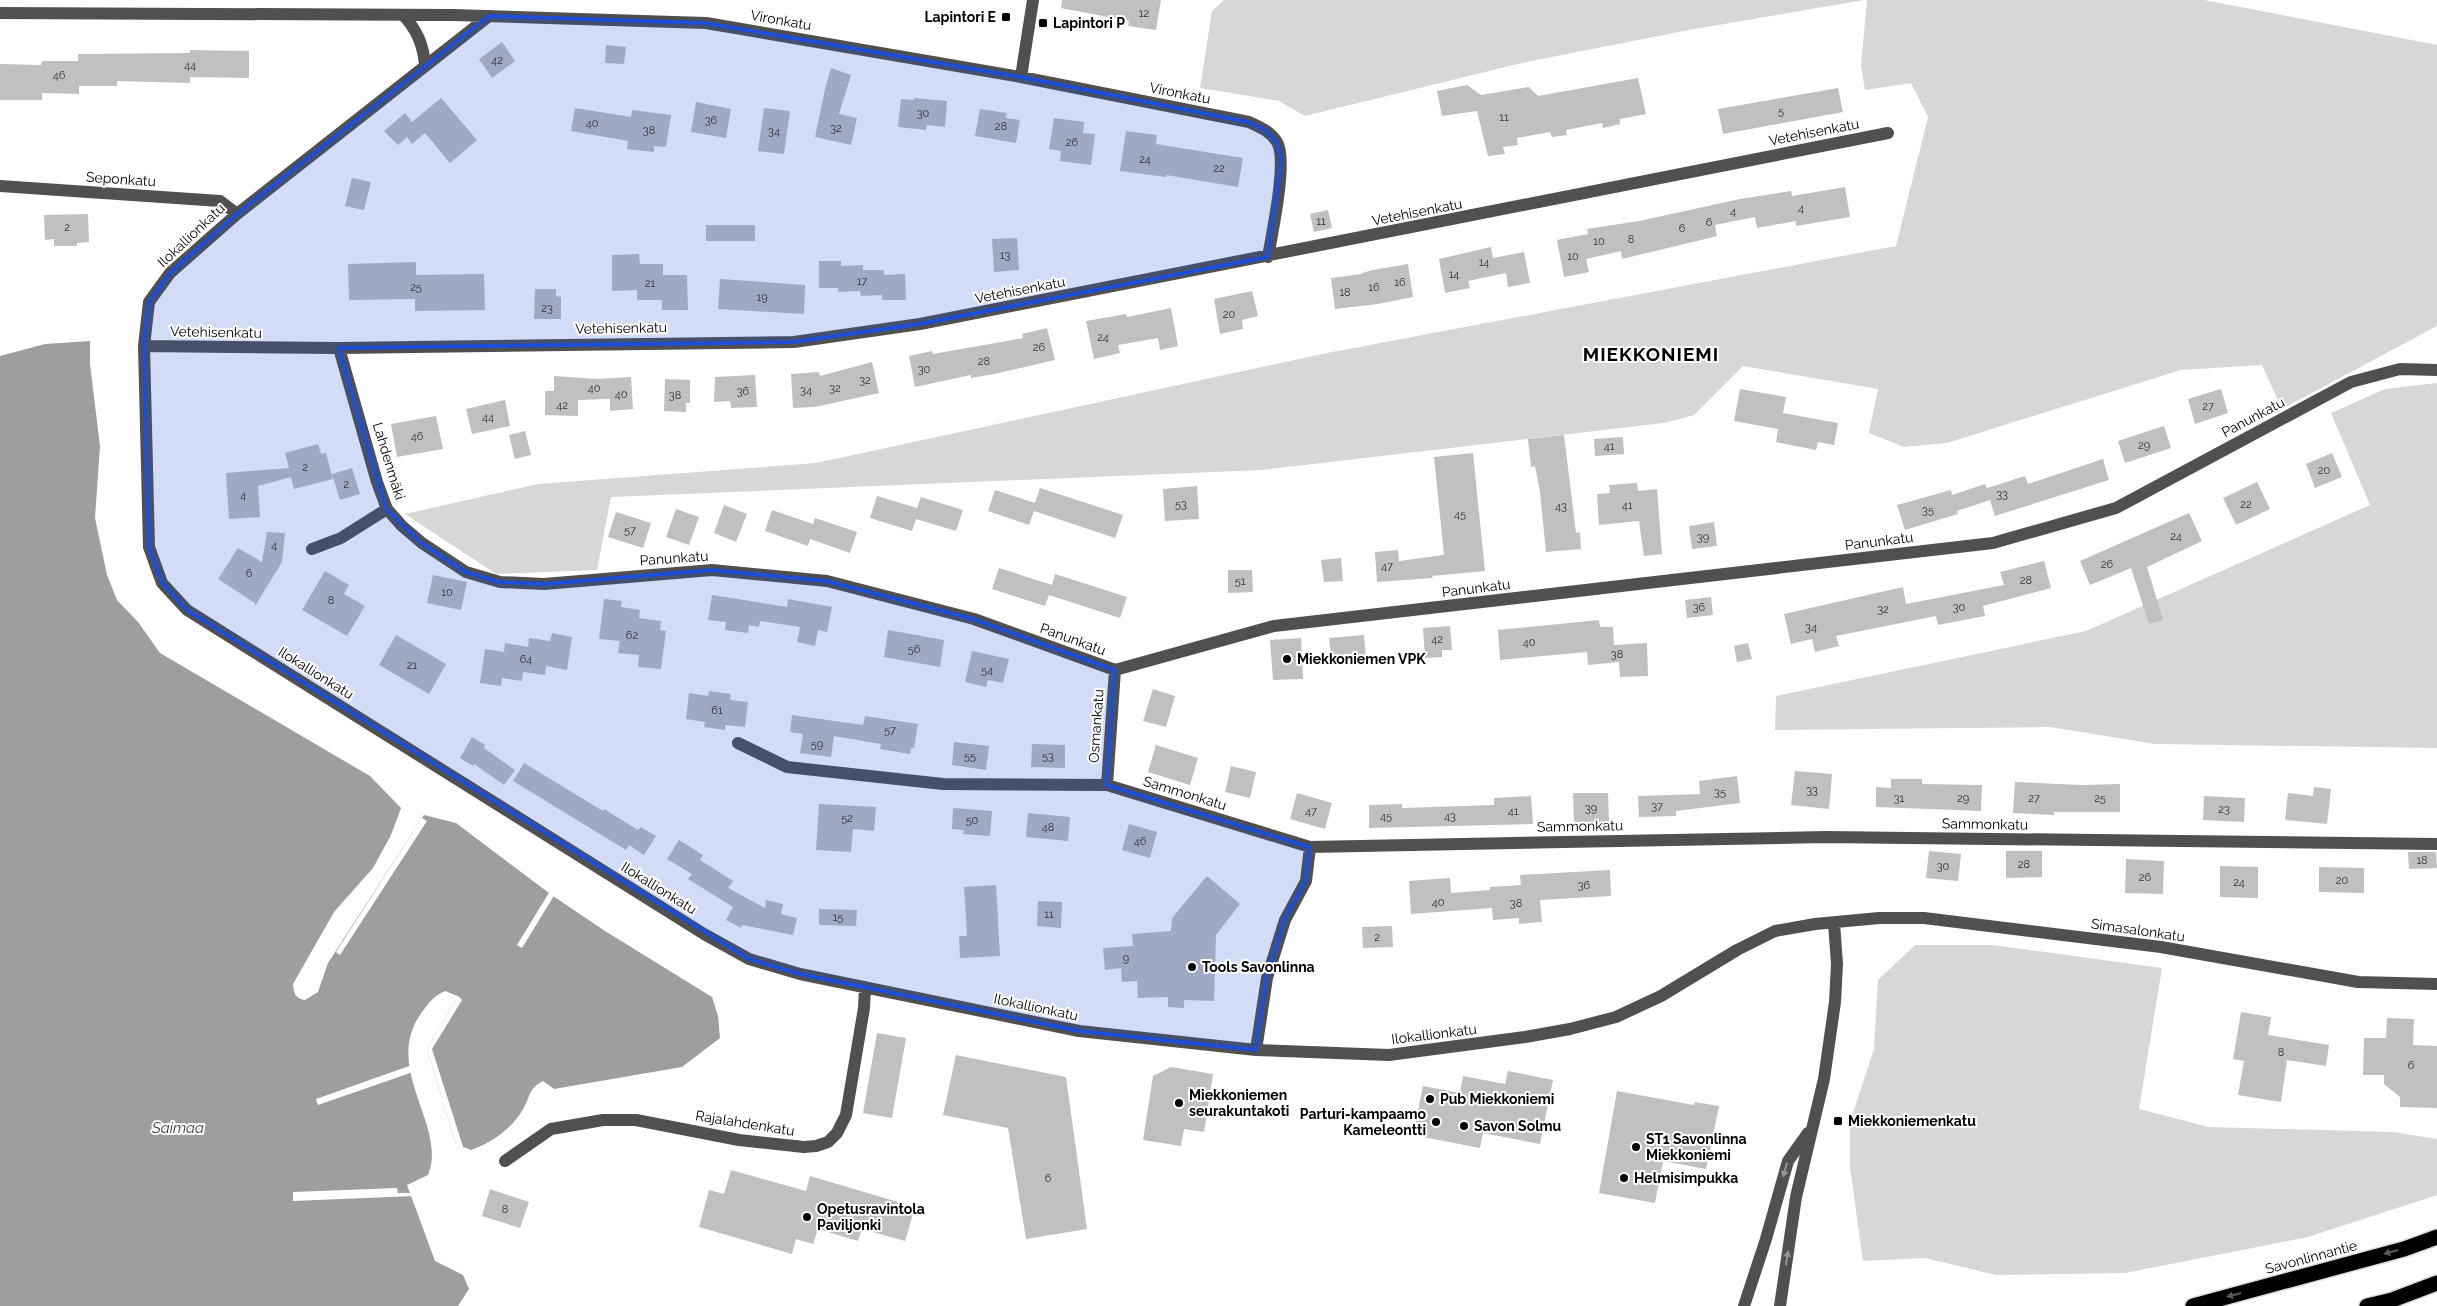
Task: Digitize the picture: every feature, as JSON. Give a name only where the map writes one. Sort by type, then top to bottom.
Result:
[{"type":"highway","name":"Savonlinnantie","points":[[2193,1306],[2404,1249],[2437,1237]]},
{"type":"highway","points":[[2367,1306],[2392,1300],[2437,1283]]},
{"type":"street","points":[[1021,77],[1033,0]]},
{"type":"street","name":"Vironkatu","points":[[0,13],[489,16],[706,23],[1021,77],[1249,122],[1266,130],[1277,142],[1282,159],[1268,257]]},
{"type":"street","points":[[403,15],[416,30],[424,50],[425,65]]},
{"type":"street","name":"Ilokallionkatu","points":[[489,16],[237,214],[170,273],[149,302],[144,346],[149,547],[162,583],[187,610],[704,934],[749,959],[800,974],[1079,1031],[1256,1050],[1389,1055],[1570,1029],[1616,1017],[1643,1005],[1737,950],[1775,931],[1834,923]]},
{"type":"street","name":"Vetehisenkatu","points":[[144,346],[339,348],[794,342],[920,324],[1268,257],[1888,133]]},
{"type":"street","name":"Seponkatu","points":[[0,186],[220,201],[237,214]]},
{"type":"street","name":"Lahdenmäki","points":[[339,348],[377,482],[387,509],[402,526],[466,572],[500,582]]},
{"type":"street","name":"Panunkatu","points":[[500,582],[544,584],[712,570],[827,581],[974,619],[1115,670],[1274,626],[1993,543],[2116,508],[2350,382],[2400,369],[2437,370]]},
{"type":"street","points":[[312,549],[342,538],[387,509]]},
{"type":"street","name":"Osmankatu","points":[[1106,785],[1115,670]]},
{"type":"street","name":"Sammonkatu","points":[[738,743],[787,767],[943,784],[1106,785],[1310,847],[1826,837],[2437,844]]},
{"type":"street","points":[[1256,1050],[1267,978],[1285,920],[1306,881],[1310,847]]},
{"type":"street","name":"Simasalonkatu","points":[[1834,923],[1879,918],[1924,918],[2161,947],[2358,982],[2437,984]]},
{"type":"street","points":[[1780,1306],[1796,1197],[1824,1079],[1837,964],[1834,923]]},
{"type":"street","name":"Rajalahdenkatu","points":[[505,1161],[550,1129],[604,1120],[636,1120],[739,1140],[804,1147],[828,1142],[837,1133],[846,1115],[864,1008],[865,987]]},
{"type":"street","points":[[1744,1306],[1788,1161],[1811,1129]]},
{"type":"highlighted area","points":[[489,16],[706,23],[1021,77],[1249,122],[1266,130],[1277,142],[1282,159],[1268,257],[920,324],[794,342],[339,348],[387,509],[422,543],[466,572],[500,582],[544,584],[712,570],[827,581],[974,619],[1115,670],[1107,785],[1310,847],[1306,881],[1285,920],[1267,978],[1256,1050],[1079,1031],[800,974],[749,959],[187,610],[162,583],[149,547],[144,341],[149,302],[170,273],[237,214]]},
{"type":"shaded area","points":[[1224,0],[1864,0],[1689,30],[1526,62],[1305,116],[1279,101],[1200,88],[1212,11]]},
{"type":"shaded area","points":[[1867,0],[2204,0],[2437,45],[2437,326],[2282,409],[2262,365],[2181,370],[1947,443],[1904,447],[1869,433],[1878,389],[1743,366],[1694,415],[1664,423],[1262,470],[611,497],[597,570],[496,574],[405,514],[538,484],[816,463],[1327,353],[1896,246],[1928,117],[1911,83],[1865,90],[1861,65]]},
{"type":"shaded area","points":[[2437,383],[2437,748],[2155,744],[2050,727],[1775,730],[1776,696],[2086,631],[2370,505],[2331,413],[2385,389]]},
{"type":"shaded area","points":[[1915,945],[1993,945],[2162,968],[2139,1109],[2209,1127],[2393,1132],[2437,1139],[2437,1195],[2308,1237],[2125,1273],[1996,1275],[1925,1258],[1863,1261],[1850,1168],[1850,1122],[1874,1049],[1878,980]]},
{"type":"water","name":"Saimaa","points":[[90,341],[90,364],[100,446],[95,518],[107,575],[117,600],[138,622],[160,653],[370,776],[401,808],[391,835],[373,868],[334,912],[293,984],[297,997],[305,1000],[318,992],[328,963],[424,815],[456,823],[553,896],[605,931],[712,997],[718,1016],[720,1038],[682,1067],[554,1089],[543,1081],[532,1090],[526,1104],[507,1129],[493,1139],[471,1150],[456,1144],[427,1049],[458,996],[445,991],[433,998],[428,1004],[420,1015],[411,1036],[408,1056],[412,1077],[430,1137],[432,1157],[428,1175],[407,1185],[435,1261],[463,1275],[469,1289],[458,1306],[0,1306],[0,356],[45,344]]},
{"type":"pier","points":[[422,818],[427,821],[340,955],[336,952]]},
{"type":"pier","points":[[550,891],[555,894],[522,948],[517,945]]},
{"type":"pier","points":[[458,996],[462,1000],[432,1049],[464,1150],[457,1147],[427,1049]]},
{"type":"pier","points":[[412,1065],[413,1072],[318,1105],[316,1099]]},
{"type":"pier","points":[[397,1188],[398,1193],[412,1193],[414,1196],[293,1201],[293,1192]]},
{"type":"building","points":[[1062,0],[1161,0],[1156,30],[1128,26],[1129,21],[1061,8]]},
{"type":"building","points":[[502,42],[515,61],[492,78],[479,59]]},
{"type":"building","points":[[606,45],[626,47],[624,64],[605,63]]},
{"type":"building","points":[[190,50],[249,51],[249,78],[190,77],[190,83],[117,81],[117,86],[79,86],[79,94],[42,93],[42,100],[0,100],[0,64],[41,65],[42,61],[78,61],[78,54],[190,53]]},
{"type":"building","points":[[831,68],[851,75],[839,114],[857,118],[851,145],[815,137]]},
{"type":"building","points":[[1638,78],[1646,114],[1620,119],[1620,124],[1603,128],[1602,123],[1566,130],[1567,135],[1552,137],[1550,132],[1517,138],[1518,145],[1503,147],[1505,154],[1488,156],[1477,111],[1442,116],[1437,91],[1467,85],[1481,95],[1529,87],[1538,96]]},
{"type":"building","points":[[1838,88],[1843,112],[1723,134],[1718,109]]},
{"type":"building","points":[[441,98],[477,140],[450,163],[425,133],[412,144],[407,137],[398,145],[384,131],[405,113],[412,122]]},
{"type":"building","points":[[914,98],[947,101],[945,127],[927,125],[926,130],[898,127],[901,99],[914,100]]},
{"type":"building","points":[[696,102],[731,109],[726,138],[691,132]]},
{"type":"building","points":[[575,108],[631,117],[632,110],[671,115],[666,147],[654,146],[654,152],[627,149],[628,141],[571,131]]},
{"type":"building","points":[[764,108],[790,111],[784,154],[758,151]]},
{"type":"building","points":[[980,109],[1007,113],[1006,118],[1020,120],[1016,143],[975,136]]},
{"type":"building","points":[[1054,118],[1084,122],[1083,133],[1095,134],[1091,165],[1060,161],[1061,151],[1049,149]]},
{"type":"building","points":[[1126,131],[1157,135],[1156,144],[1243,158],[1238,187],[1166,175],[1166,177],[1120,171]]},
{"type":"building","points":[[352,178],[371,182],[364,210],[345,206]]},
{"type":"building","points":[[1845,187],[1850,217],[1796,226],[1796,221],[1757,228],[1755,217],[1715,225],[1717,236],[1622,259],[1621,251],[1586,259],[1589,272],[1564,277],[1557,240],[1588,234],[1587,229],[1639,221],[1740,199],[1791,191],[1792,196]]},
{"type":"building","points":[[1328,210],[1332,228],[1314,232],[1310,214]]},
{"type":"building","points":[[88,214],[89,242],[77,243],[77,246],[54,246],[54,239],[45,240],[44,215]]},
{"type":"building","points":[[706,225],[755,225],[755,241],[706,241]]},
{"type":"building","points":[[1017,238],[1019,270],[994,272],[992,239]]},
{"type":"building","points":[[1491,247],[1493,258],[1524,252],[1530,283],[1508,287],[1506,273],[1468,281],[1470,288],[1445,293],[1439,259]]},
{"type":"building","points":[[639,254],[640,264],[663,264],[663,275],[687,275],[688,310],[662,310],[662,300],[637,300],[637,290],[612,291],[612,255]]},
{"type":"building","points":[[819,261],[841,261],[841,266],[863,265],[863,270],[884,270],[884,275],[905,274],[906,300],[882,300],[882,295],[861,296],[860,291],[838,292],[838,288],[819,288]]},
{"type":"building","points":[[416,262],[416,275],[484,274],[485,310],[415,311],[415,299],[349,300],[348,264]]},
{"type":"building","points":[[1408,264],[1413,297],[1378,304],[1335,309],[1331,278],[1362,274],[1373,270]]},
{"type":"building","points":[[720,279],[805,285],[804,314],[718,309]]},
{"type":"building","points":[[535,289],[556,289],[556,296],[561,297],[561,319],[534,319]]},
{"type":"building","points":[[1252,291],[1258,316],[1242,320],[1243,329],[1220,334],[1214,299]]},
{"type":"building","points":[[1171,308],[1178,346],[1160,350],[1158,338],[1118,345],[1120,353],[1094,359],[1086,321],[1126,314],[1127,317]]},
{"type":"building","points":[[1047,328],[1055,360],[994,374],[971,378],[971,375],[915,387],[909,356],[932,351],[933,354],[1023,338],[1022,334]]},
{"type":"building","points":[[872,362],[879,393],[815,407],[793,408],[791,374],[819,372],[820,376]]},
{"type":"building","points":[[755,375],[757,407],[731,408],[730,401],[714,402],[715,377]]},
{"type":"building","points":[[554,376],[598,379],[631,377],[633,409],[610,411],[610,399],[578,400],[578,416],[545,415],[545,391],[554,391]]},
{"type":"building","points":[[665,379],[690,380],[690,403],[686,403],[686,412],[664,411]]},
{"type":"building","points":[[1740,389],[1786,397],[1783,413],[1838,423],[1834,445],[1818,442],[1816,450],[1776,442],[1778,429],[1734,421]]},
{"type":"building","points":[[2221,389],[2228,413],[2195,424],[2188,399]]},
{"type":"building","points":[[505,400],[510,426],[472,434],[466,409]]},
{"type":"building","points":[[436,416],[443,449],[397,457],[391,424]]},
{"type":"building","points":[[2164,426],[2171,448],[2125,463],[2118,441]]},
{"type":"building","points":[[525,431],[531,455],[515,459],[509,435]]},
{"type":"building","points":[[1564,435],[1576,533],[1580,532],[1581,549],[1546,552],[1540,492],[1535,466],[1531,467],[1528,439]]},
{"type":"building","points":[[1623,437],[1624,454],[1595,456],[1594,439]]},
{"type":"building","points":[[318,444],[321,454],[326,453],[333,479],[294,489],[291,477],[258,486],[260,517],[229,519],[226,473],[289,468],[285,453]]},
{"type":"building","points":[[1473,453],[1485,571],[1432,576],[1433,578],[1377,582],[1375,552],[1398,550],[1399,561],[1444,555],[1434,457]]},
{"type":"building","points":[[2332,453],[2342,477],[2315,488],[2306,464]]},
{"type":"building","points":[[2103,459],[2109,480],[1995,516],[1990,500],[1957,511],[1958,514],[1905,530],[1897,505],[1951,490],[1952,495],[1985,484],[1987,488],[2025,476],[2028,484]]},
{"type":"building","points":[[352,468],[360,494],[340,500],[332,474]]},
{"type":"building","points":[[2257,482],[2270,509],[2236,525],[2223,498]]},
{"type":"building","points":[[1637,483],[1638,491],[1657,489],[1662,554],[1644,556],[1639,521],[1599,525],[1597,494],[1610,493],[1609,485]]},
{"type":"building","points":[[1197,486],[1199,519],[1165,521],[1163,489]]},
{"type":"building","points":[[1040,488],[1123,515],[1115,538],[1034,511],[1029,525],[988,511],[995,490],[1035,503]]},
{"type":"building","points":[[877,496],[917,508],[921,497],[963,510],[956,531],[916,519],[912,531],[870,518]]},
{"type":"building","points":[[724,505],[747,514],[736,542],[714,533]]},
{"type":"building","points":[[676,509],[699,517],[689,545],[666,537]]},
{"type":"building","points":[[772,510],[813,524],[815,518],[857,532],[850,553],[810,539],[808,546],[765,531]]},
{"type":"building","points":[[616,512],[651,523],[643,548],[608,537]]},
{"type":"building","points":[[2189,513],[2202,541],[2147,567],[2163,620],[2149,624],[2131,568],[2090,585],[2080,561]]},
{"type":"building","points":[[1714,522],[1717,546],[1692,549],[1689,526]]},
{"type":"building","points":[[267,532],[285,533],[282,562],[255,606],[255,603],[218,579],[238,548],[262,562]]},
{"type":"building","points":[[1341,558],[1343,581],[1324,582],[1321,560]]},
{"type":"building","points":[[2044,561],[2051,588],[1983,606],[1985,616],[1938,625],[1936,616],[1836,636],[1839,646],[1815,652],[1812,639],[1791,644],[1784,614],[1903,587],[1906,604],[2004,585],[2000,572]]},
{"type":"building","points":[[999,568],[1052,585],[1055,574],[1127,597],[1120,618],[1049,595],[1045,606],[992,589]]},
{"type":"building","points":[[1228,570],[1252,570],[1253,592],[1228,593]]},
{"type":"building","points":[[325,571],[349,585],[344,594],[365,606],[347,636],[302,610]]},
{"type":"building","points":[[433,575],[467,582],[461,610],[427,603]]},
{"type":"building","points":[[712,595],[787,607],[788,599],[832,607],[827,632],[818,630],[815,646],[797,642],[800,627],[760,621],[759,627],[749,625],[748,633],[725,630],[726,622],[708,620]]},
{"type":"building","points":[[1711,597],[1713,615],[1687,618],[1685,600]]},
{"type":"building","points":[[604,599],[622,601],[621,607],[640,610],[639,618],[661,621],[660,630],[666,631],[661,669],[638,667],[639,655],[618,653],[620,641],[599,639]]},
{"type":"building","points":[[1599,620],[1600,627],[1613,627],[1614,645],[1647,643],[1648,676],[1620,677],[1619,662],[1588,665],[1587,652],[1500,660],[1498,630]]},
{"type":"building","points":[[1450,626],[1452,650],[1442,650],[1442,657],[1425,658],[1423,628]]},
{"type":"building","points":[[888,630],[944,640],[940,667],[884,657]]},
{"type":"building","points":[[552,633],[572,637],[567,670],[546,666],[545,675],[523,672],[522,681],[502,678],[501,686],[480,683],[485,649],[504,652],[505,643],[528,647],[529,638],[550,641]]},
{"type":"building","points":[[396,635],[446,664],[429,694],[379,665]]},
{"type":"building","points":[[1364,635],[1366,658],[1332,661],[1329,638]]},
{"type":"building","name":"Miekkoniemen VPK","points":[[1301,638],[1303,679],[1273,680],[1270,640]]},
{"type":"building","points":[[1748,643],[1752,659],[1737,662],[1734,646]]},
{"type":"building","points":[[972,651],[1009,659],[1003,683],[988,680],[986,687],[965,682]]},
{"type":"building","points":[[1153,689],[1175,696],[1166,727],[1143,721]]},
{"type":"building","points":[[709,691],[731,694],[730,700],[748,702],[745,727],[725,725],[725,730],[704,727],[705,722],[686,719],[689,693],[708,696]]},
{"type":"building","points":[[792,715],[863,725],[865,716],[918,724],[914,748],[911,748],[910,754],[880,749],[881,744],[834,736],[831,757],[800,753],[803,734],[790,732]]},
{"type":"building","points":[[472,737],[485,745],[484,748],[515,770],[504,785],[474,764],[473,766],[460,758]]},
{"type":"building","points":[[954,742],[989,746],[986,770],[952,765]]},
{"type":"building","points":[[1032,744],[1065,745],[1065,768],[1031,767]]},
{"type":"building","points":[[1156,745],[1198,758],[1190,785],[1148,772]]},
{"type":"building","points":[[524,763],[603,811],[604,809],[638,830],[641,827],[656,836],[644,855],[629,845],[626,850],[513,781]]},
{"type":"building","points":[[1231,766],[1256,772],[1250,798],[1225,792]]},
{"type":"building","points":[[1795,771],[1832,774],[1829,809],[1791,805]]},
{"type":"building","points":[[1737,776],[1740,803],[1676,811],[1676,816],[1639,817],[1638,796],[1700,794],[1699,781]]},
{"type":"building","points":[[1891,779],[1922,779],[1922,784],[1982,785],[1981,811],[1876,807],[1876,787],[1891,788]]},
{"type":"building","points":[[2015,782],[2081,785],[2120,784],[2120,812],[2054,812],[2054,815],[2013,813]]},
{"type":"building","points":[[2314,787],[2331,789],[2327,824],[2285,820],[2288,793],[2313,796]]},
{"type":"building","points":[[1297,793],[1332,803],[1325,829],[1290,819]]},
{"type":"building","points":[[1573,793],[1608,793],[1609,822],[1574,822]]},
{"type":"building","points":[[1531,796],[1533,824],[1369,828],[1369,805],[1402,804],[1402,808],[1494,805],[1494,798]]},
{"type":"building","points":[[2204,796],[2245,798],[2244,822],[2203,820]]},
{"type":"building","points":[[819,804],[876,807],[874,831],[853,829],[851,852],[816,850]]},
{"type":"building","points":[[953,808],[992,811],[990,836],[963,834],[964,830],[952,829]]},
{"type":"building","points":[[1028,813],[1070,817],[1068,841],[1026,837]]},
{"type":"building","points":[[1129,824],[1157,832],[1150,858],[1122,850]]},
{"type":"building","points":[[679,840],[703,855],[700,860],[733,881],[728,888],[765,908],[766,900],[783,904],[781,914],[797,918],[793,935],[742,925],[741,928],[726,920],[733,907],[688,879],[692,874],[667,859]]},
{"type":"building","points":[[1929,851],[1961,854],[1958,881],[1926,878]]},
{"type":"building","points":[[2006,851],[2042,851],[2042,877],[2006,878]]},
{"type":"building","points":[[2408,852],[2436,852],[2437,868],[2409,869]]},
{"type":"building","points":[[2126,859],[2164,861],[2163,894],[2125,893]]},
{"type":"building","points":[[2220,866],[2258,867],[2258,898],[2220,897]]},
{"type":"building","points":[[2319,867],[2364,868],[2364,893],[2319,892]]},
{"type":"building","points":[[1610,870],[1611,896],[1540,900],[1542,922],[1519,924],[1519,918],[1493,920],[1492,908],[1411,914],[1409,881],[1450,878],[1451,893],[1490,890],[1490,887],[1521,885],[1520,875]]},
{"type":"building","name":"Tools Savonlinna","points":[[1207,876],[1240,904],[1216,935],[1214,1001],[1184,1000],[1184,1008],[1168,1007],[1168,997],[1138,998],[1137,981],[1122,982],[1121,968],[1105,970],[1103,948],[1133,946],[1132,934],[1171,931],[1172,918]]},
{"type":"building","points":[[996,885],[1000,956],[960,958],[959,936],[967,936],[964,887]]},
{"type":"building","points":[[1038,901],[1062,902],[1061,928],[1037,926]]},
{"type":"building","points":[[819,909],[857,910],[856,926],[819,925]]},
{"type":"building","points":[[1392,926],[1393,947],[1363,948],[1362,927]]},
{"type":"building","points":[[2241,1012],[2271,1017],[2268,1035],[2329,1045],[2326,1066],[2287,1060],[2281,1102],[2238,1095],[2244,1061],[2233,1059]]},
{"type":"building","points":[[2387,1018],[2414,1019],[2413,1045],[2437,1046],[2437,1108],[2400,1107],[2400,1097],[2384,1084],[2384,1075],[2363,1075],[2364,1038],[2386,1038]]},
{"type":"building","points":[[877,1033],[906,1038],[892,1118],[863,1113]]},
{"type":"building","points":[[956,1055],[1066,1077],[1087,1229],[1026,1239],[1008,1128],[943,1115]]},
{"type":"building","name":"Miekkoniemen seurakuntakoti","points":[[1171,1067],[1213,1074],[1204,1132],[1184,1129],[1181,1146],[1143,1140],[1153,1076]]},
{"type":"building","points":[[1508,1071],[1553,1080],[1540,1144],[1483,1133],[1480,1148],[1413,1135],[1423,1086],[1460,1093],[1463,1076],[1505,1084]]},
{"type":"building","name":"ST1 Savonlinna Miekkoniemi","points":[[1617,1091],[1694,1105],[1695,1102],[1719,1106],[1706,1169],[1663,1161],[1655,1203],[1599,1193]]},
{"type":"building","name":"Opetusravintola Paviljonki","points":[[731,1170],[806,1191],[810,1176],[915,1207],[905,1241],[862,1229],[858,1241],[818,1229],[813,1244],[796,1239],[792,1254],[699,1227],[709,1190],[724,1194]]},
{"type":"building","points":[[490,1189],[529,1202],[520,1228],[482,1216]]},
{"type":"place","name":"Lapintori E","points":[[1006,17]]},
{"type":"place","name":"Lapintori P","points":[[1043,23]]},
{"type":"place","name":"Miekkoniemen VPK","points":[[1287,659]]},
{"type":"place","name":"Tools Savonlinna","points":[[1192,967]]},
{"type":"place","name":"Pub Miekkoniemi","points":[[1430,1099]]},
{"type":"place","name":"Miekkoniemen seurakuntakoti","points":[[1179,1103]]},
{"type":"place","name":"Miekkoniemenkatu","points":[[1838,1121]]},
{"type":"place","name":"Parturi-kampaamo Kameleontti","points":[[1436,1122]]},
{"type":"place","name":"Savon Solmu","points":[[1464,1126]]},
{"type":"place","name":"ST1 Savonlinna Miekkoniemi","points":[[1636,1147]]},
{"type":"place","name":"Helmisimpukka","points":[[1624,1178]]},
{"type":"place","name":"Opetusravintola Paviljonki","points":[[807,1217]]},
{"type":"district","name":"MIEKKONIEMI","points":[[1651,354]]}]
